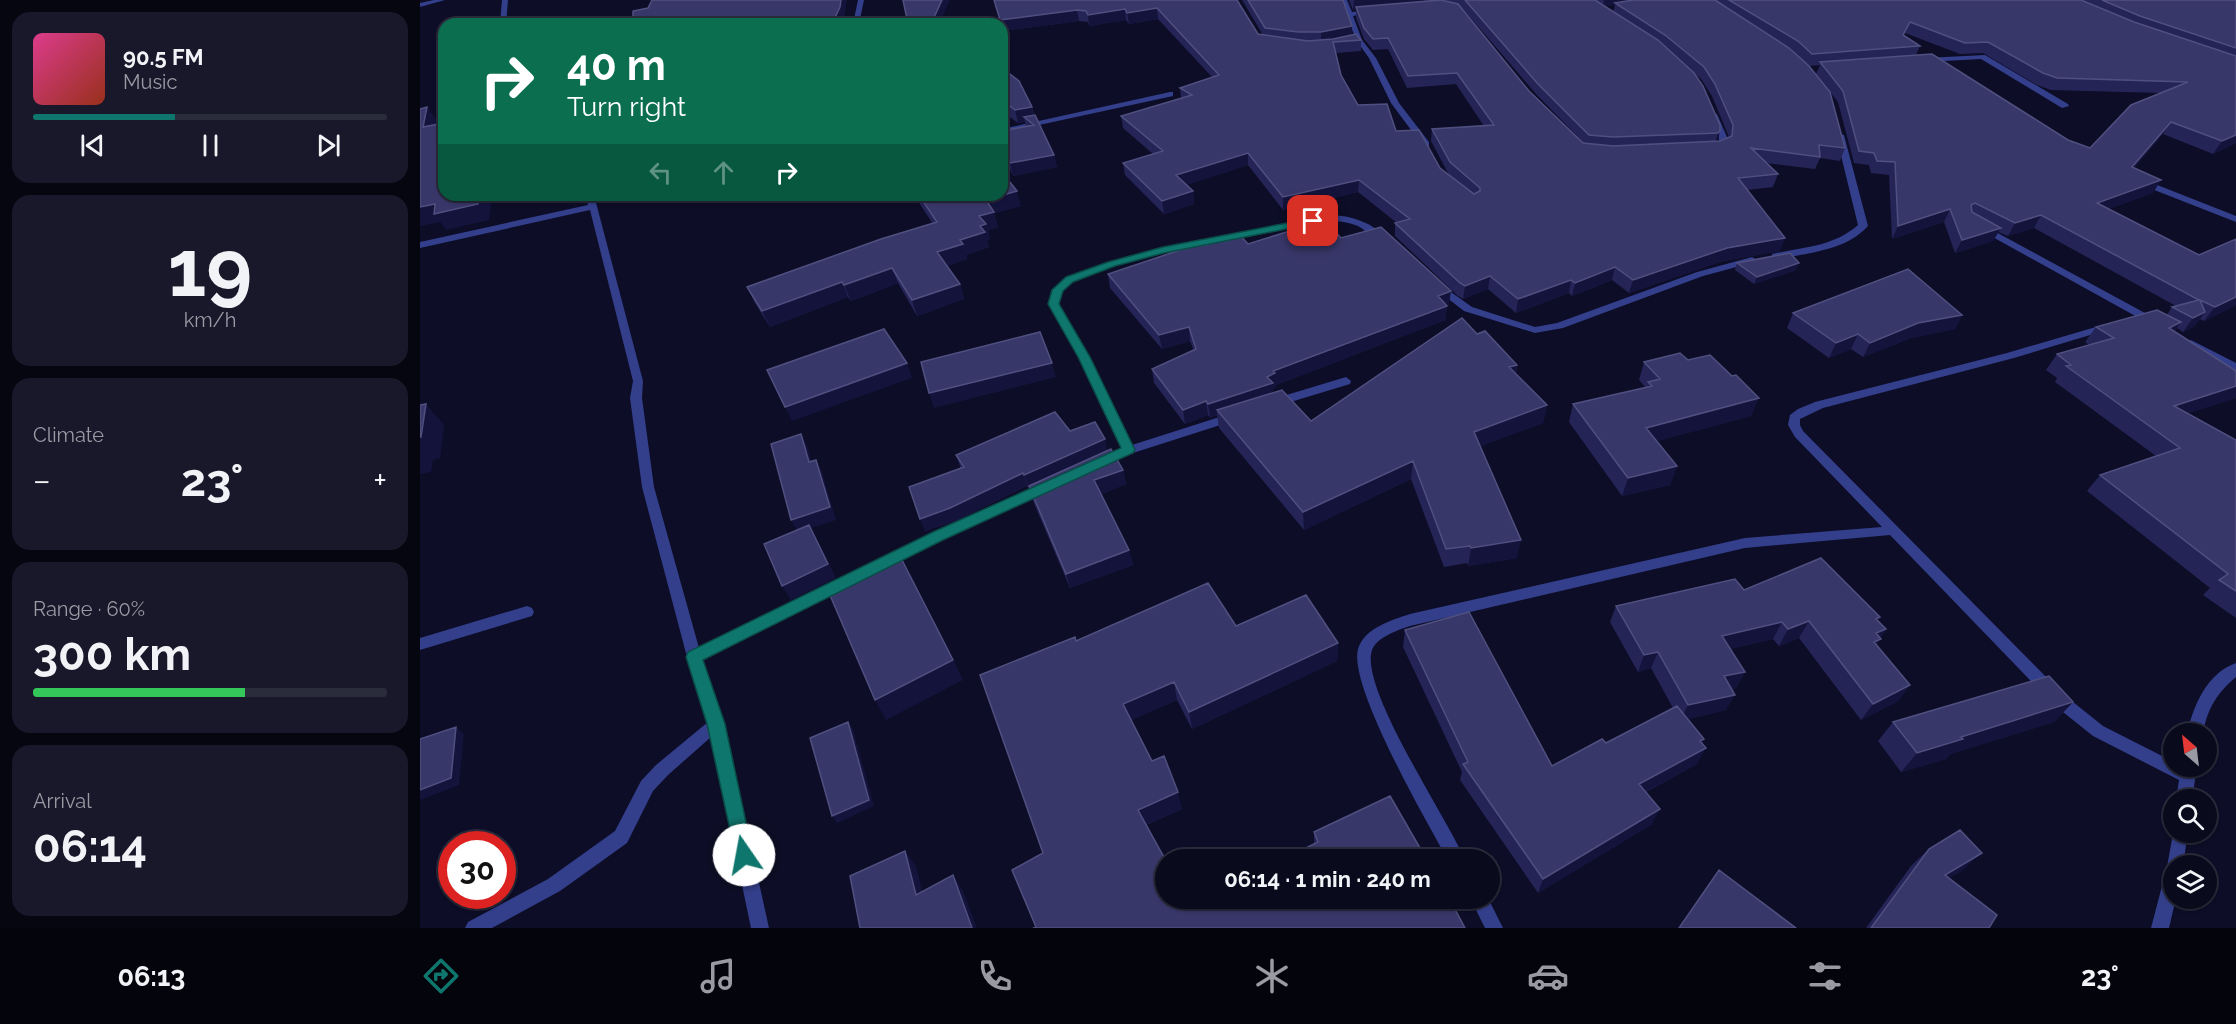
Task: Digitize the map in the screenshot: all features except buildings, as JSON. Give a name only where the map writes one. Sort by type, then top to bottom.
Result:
[{"type":"street","points":[[420,5],[442,0]]},
{"type":"street","points":[[504,18],[505,0]]},
{"type":"street","points":[[857,18],[861,0]]},
{"type":"street","points":[[1344,0],[1355,42],[1372,58],[1395,103],[1423,138],[1431,154]]},
{"type":"street","points":[[1349,14],[1380,11]]},
{"type":"street","points":[[1920,61],[1982,57],[2065,106]]},
{"type":"street","points":[[1008,130],[1170,94]]},
{"type":"street","points":[[1705,150],[1723,146],[1723,137],[1710,107]]},
{"type":"street","points":[[1427,277],[1442,291],[1468,309],[1535,330],[1559,327],[1700,274],[1728,266],[1800,251],[1821,250],[1856,234],[1863,226],[1837,126]]},
{"type":"street","points":[[2136,180],[2236,219]]},
{"type":"street","points":[[420,245],[591,201],[638,381],[636,398],[648,487],[694,657],[716,724],[759,928]]},
{"type":"street","points":[[1129,450],[1084,357],[1054,304],[1058,290],[1070,279],[1112,264],[1163,250],[1329,218],[1352,219],[1367,226],[1396,249]]},
{"type":"street","points":[[1969,220],[2164,328]]},
{"type":"street","points":[[2143,317],[2010,356],[1820,405],[1794,418],[1794,425],[1799,434],[2058,699],[2098,731],[2163,761]]},
{"type":"street","points":[[2184,339],[2236,368]]},
{"type":"street","points":[[1086,469],[1129,450],[1346,381]]},
{"type":"street","points":[[694,657],[938,536],[1054,484]]},
{"type":"street","points":[[1451,849],[1393,743],[1362,669],[1364,650],[1374,638],[1391,626],[1410,620],[1744,543],[1779,537],[1858,536],[1892,530]]},
{"type":"street","points":[[420,644],[527,612]]},
{"type":"street","points":[[2197,723],[2210,690],[2236,669]]},
{"type":"street","points":[[474,928],[554,885],[621,837],[647,786],[716,724]]},
{"type":"street","points":[[1484,909],[1494,928]]},
{"type":"street","points":[[2160,928],[2165,909]]},
{"type":"route","points":[[744,855],[716,724],[694,657],[938,536],[1129,450],[1084,357],[1054,304],[1058,290],[1070,279],[1112,264],[1163,250],[1313,221]]}]
